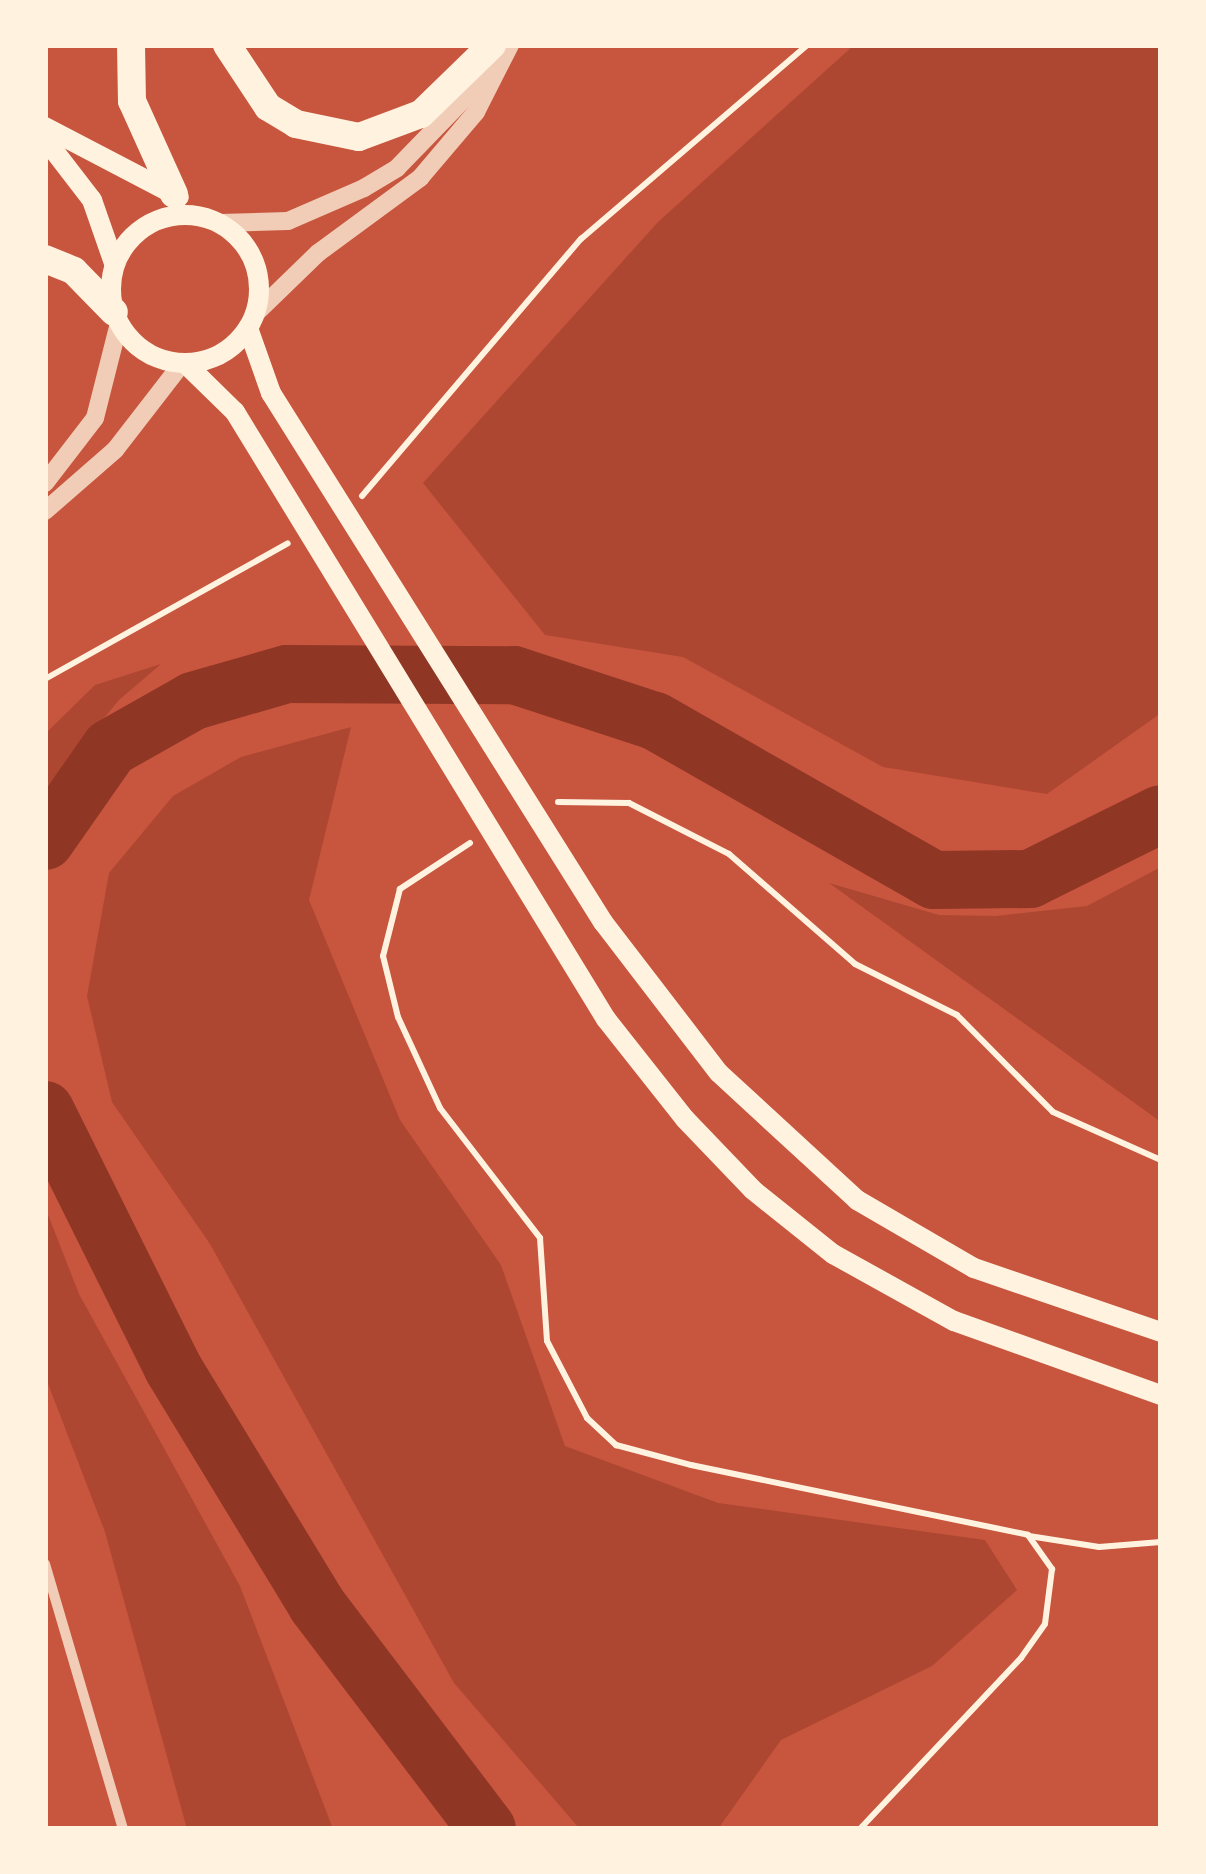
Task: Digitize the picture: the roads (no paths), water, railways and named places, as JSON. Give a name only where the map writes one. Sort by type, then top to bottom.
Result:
[{"type":"highway","points":[[132,45],[132,101],[174,194]]},
{"type":"highway","points":[[226,45],[268,107],[296,124],[359,137],[421,114],[501,50]]},
{"type":"highway","points":[[45,259],[92,285],[116,318]]},
{"type":"main road","points":[[45,126],[174,194],[214,221],[252,259],[251,321],[272,393],[603,922],[719,1073],[857,1200],[974,1268],[1161,1332]]},
{"type":"main road","points":[[45,139],[92,200],[114,263],[116,318],[138,348],[184,366],[235,412],[558,942],[685,1119],[753,1190],[833,1254],[954,1320],[1161,1396]]},
{"type":"main road","points":[[114,263],[154,220],[214,221]]},
{"type":"main road","points":[[184,366],[251,321]]},
{"type":"street","points":[[214,221],[288,221],[364,188],[397,168],[501,50]]},
{"type":"street","points":[[251,321],[318,252],[420,178],[476,112],[501,50]]},
{"type":"street","points":[[45,483],[95,418],[116,318]]},
{"type":"street","points":[[45,511],[115,450],[184,366]]},
{"type":"street","points":[[45,1564],[123,1829]]},
{"type":"waterway","points":[[45,841],[110,748],[193,701],[287,674],[514,675],[655,721],[934,880],[1030,879],[1161,814]]},
{"type":"waterway","points":[[45,1110],[173,1368],[317,1605],[487,1829]]}]
